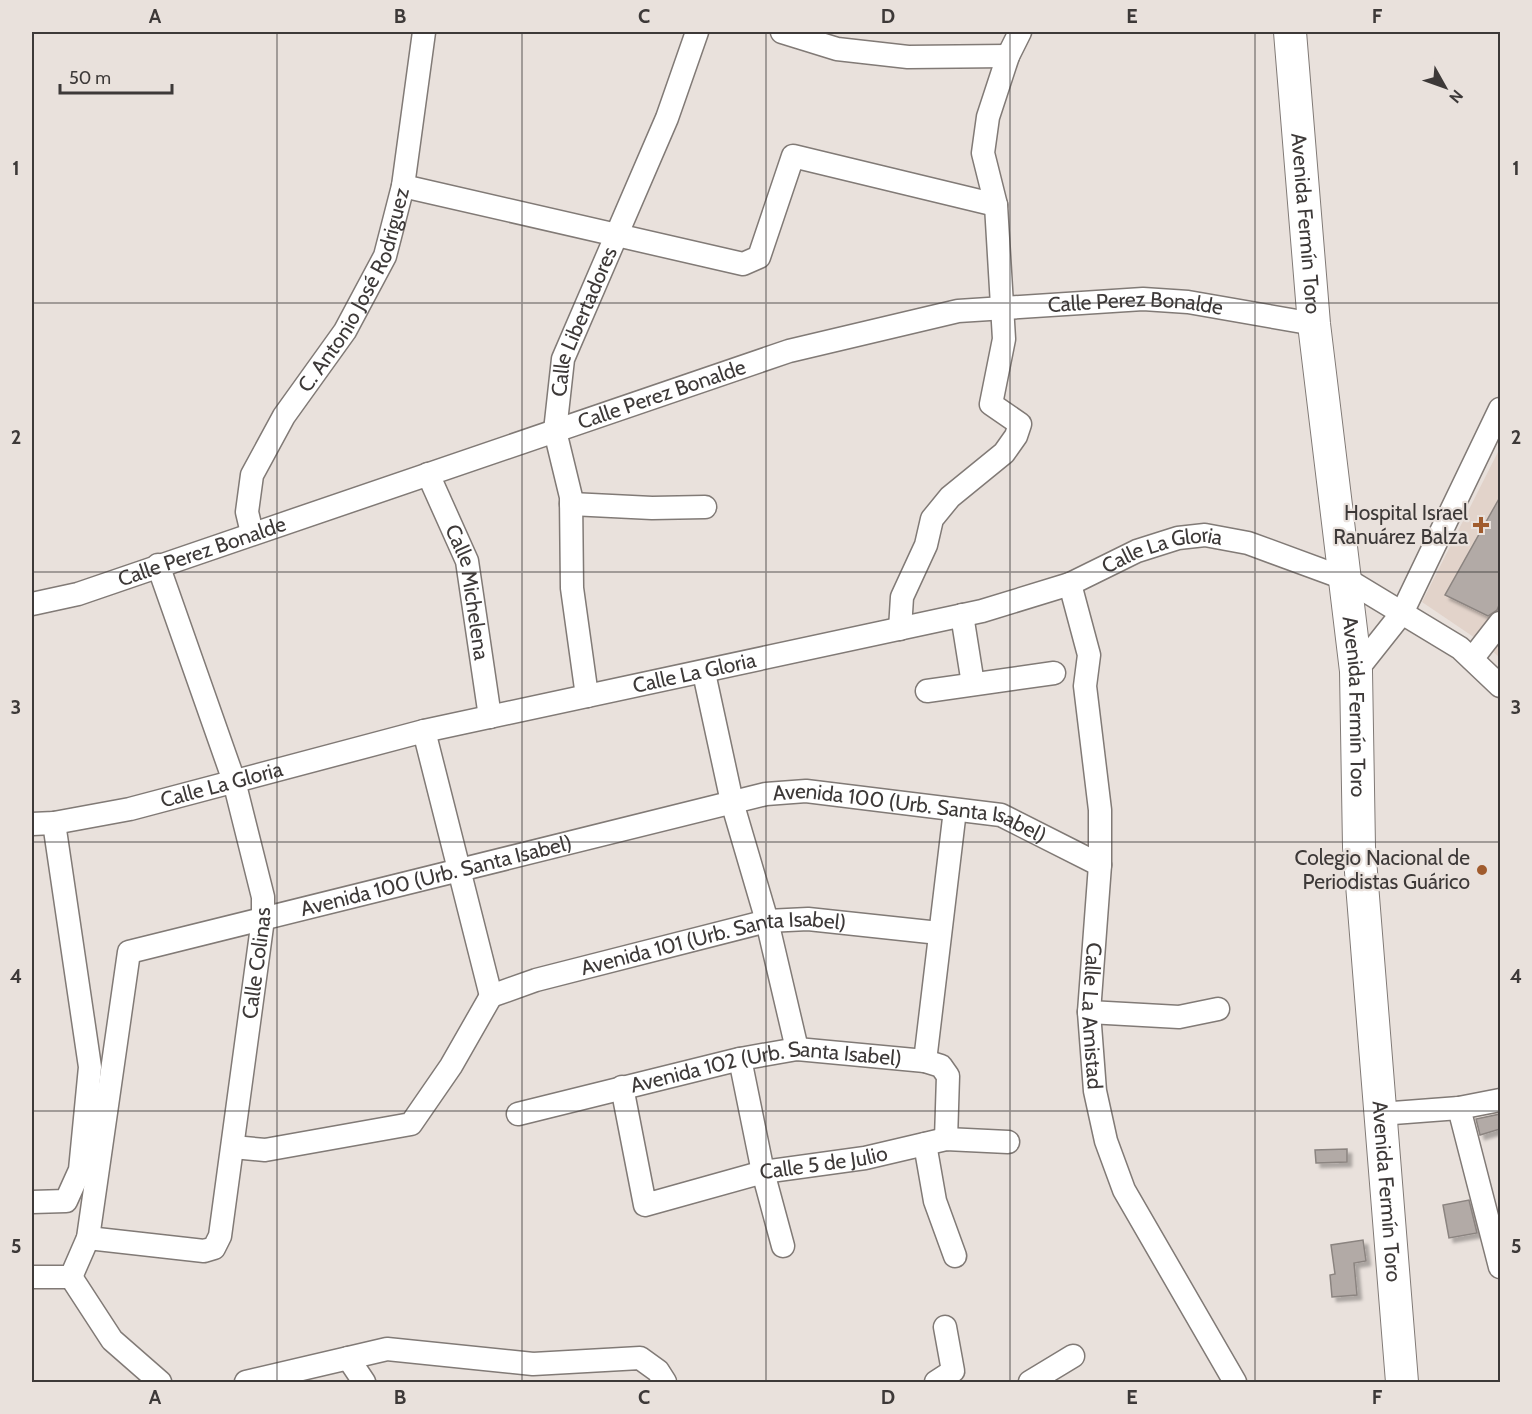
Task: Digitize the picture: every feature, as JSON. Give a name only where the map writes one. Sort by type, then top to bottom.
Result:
[{"type":"highway","name":"Avenida Fermín Toro","points":[[1290,32],[1314,324],[1356,671],[1359,847],[1402,1383]]},
{"type":"street","name":"C. Antonio José Rodriguez","points":[[252,533],[247,513],[252,475],[284,416],[345,331],[385,256],[404,186],[424,32]]},
{"type":"street","name":"Calle Libertadores","points":[[587,696],[572,588],[571,504],[555,431],[563,359],[667,118],[697,32]]},
{"type":"street","points":[[782,32],[849,51],[908,57],[1008,56]]},
{"type":"street","points":[[900,629],[902,597],[926,545],[932,519],[950,496],[1004,453],[1016,436],[1020,424],[991,404],[1004,339],[996,205],[983,153],[988,117],[1008,56],[1020,32]]},
{"type":"street","points":[[404,186],[743,264],[759,257],[793,156],[996,205]]},
{"type":"street","name":"Calle Perez Bonalde","points":[[32,604],[78,594],[789,351],[958,311],[1001,306],[1143,299],[1188,302],[1314,324]]},
{"type":"street","points":[[1356,671],[1402,613],[1500,409]]},
{"type":"street","name":"Calle Michelena","points":[[428,474],[467,561],[490,717]]},
{"type":"street","points":[[571,504],[652,508],[705,507]]},
{"type":"street","name":"Calle La Gloria","points":[[43,823],[130,809],[424,731],[704,673],[962,615],[1070,584],[1137,550],[1178,538],[1205,535],[1248,543],[1346,579],[1460,648],[1500,686]]},
{"type":"street","name":"Calle Colinas","points":[[88,1238],[204,1251],[214,1248],[220,1236],[263,919],[263,897],[234,781],[158,565]]},
{"type":"street","name":"Calle La Amistad","points":[[1070,584],[1089,655],[1085,686],[1100,810],[1100,866],[1089,1012],[1095,1090],[1106,1141],[1124,1190],[1235,1383]]},
{"type":"street","points":[[962,615],[973,684]]},
{"type":"street","points":[[1472,659],[1500,623]]},
{"type":"street","points":[[704,673],[732,802],[767,921],[797,1049]]},
{"type":"street","points":[[927,691],[1054,673]]},
{"type":"street","points":[[233,1147],[265,1150],[411,1124],[451,1066],[491,996],[424,731]]},
{"type":"street","name":"Avenida 100 (Urb. Santa Isabel)","points":[[71,1277],[88,1238],[129,952],[766,794],[806,791],[1001,815],[1100,866]]},
{"type":"street","points":[[925,1061],[955,810]]},
{"type":"street","points":[[32,1202],[66,1201],[80,1170],[90,1067],[43,823]]},
{"type":"street","name":"Avenida 101 (Urb. Santa Isabel)","points":[[491,996],[536,980],[767,921],[808,918],[939,933]]},
{"type":"street","points":[[1089,1012],[1179,1017],[1218,1009]]},
{"type":"street","name":"Avenida 102 (Urb. Santa Isabel)","points":[[518,1114],[740,1059],[797,1049],[925,1061],[941,1066],[948,1076],[935,1141],[935,1201],[955,1256]]},
{"type":"street","points":[[740,1059],[763,1172],[783,1246]]},
{"type":"street","name":"Calle 5 de Julio","points":[[622,1087],[645,1205],[763,1172],[866,1158],[935,1141],[1008,1142]]},
{"type":"street","points":[[1380,1114],[1459,1108],[1500,1100]]},
{"type":"street","points":[[1459,1108],[1500,1267]]},
{"type":"street","points":[[32,1277],[71,1277],[132,1373],[160,1383]]},
{"type":"street","points":[[936,1383],[953,1371],[945,1327]]},
{"type":"street","points":[[246,1383],[387,1349],[533,1364],[640,1358],[658,1371],[665,1383]]},
{"type":"street","points":[[1030,1383],[1072,1356]]},
{"type":"street","points":[[348,1358],[364,1383]]},
{"type":"shaded area","name":"Hospital Israel Ranuárez Balza","points":[[1500,448],[1500,658],[1487,646],[1422,602]]},
{"type":"building","points":[[1500,497],[1500,603],[1497,610],[1488,616],[1445,595]]},
{"type":"building","points":[[1500,1114],[1500,1129],[1480,1135],[1476,1119]]},
{"type":"building","points":[[1347,1149],[1347,1162],[1316,1163],[1315,1150]]},
{"type":"building","points":[[1469,1200],[1477,1233],[1449,1238],[1443,1205]]},
{"type":"building","points":[[1363,1240],[1366,1261],[1354,1263],[1357,1295],[1332,1297],[1330,1275],[1335,1274],[1331,1245]]},
{"type":"place","name":"Hospital Israel Ranuárez Balza","points":[[1481,525]]},
{"type":"place","name":"Colegio Nacional de Periodistas Guárico","points":[[1482,870]]}]
